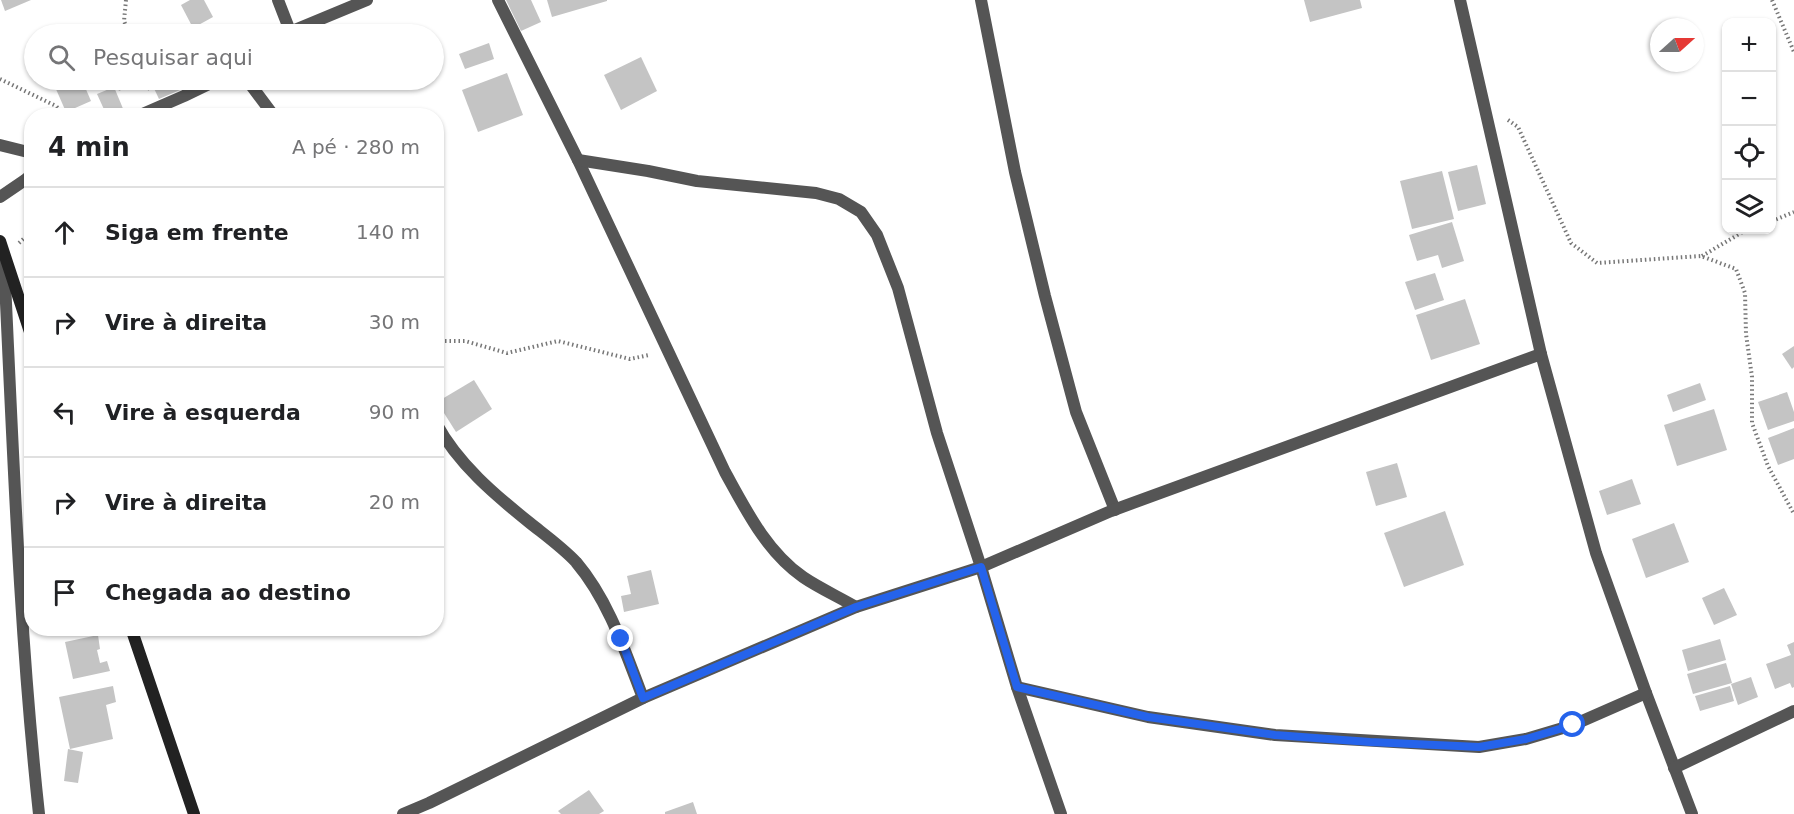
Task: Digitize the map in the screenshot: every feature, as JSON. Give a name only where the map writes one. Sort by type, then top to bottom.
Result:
[{"type":"street","points":[[278,0],[285,24]]},
{"type":"street","points":[[309,24],[367,0]]},
{"type":"street","points":[[498,0],[578,160],[725,472],[749,515],[766,541],[803,577],[856,607]]},
{"type":"street","points":[[981,0],[1015,172],[1045,296],[1076,412],[1115,510]]},
{"type":"street","points":[[1460,0],[1541,354],[1596,553],[1692,814]]},
{"type":"street","points":[[156,108],[196,90]]},
{"type":"street","points":[[254,90],[268,108]]},
{"type":"street","points":[[0,145],[24,151]]},
{"type":"street","points":[[578,160],[697,181],[816,193],[839,199],[861,212],[877,235],[897,288],[937,433],[1017,687],[1061,814]]},
{"type":"street","points":[[0,197],[24,181]]},
{"type":"street","points":[[0,241],[24,315]]},
{"type":"street","points":[[4,258],[29,722],[39,814]]},
{"type":"street","points":[[403,814],[429,809],[643,698],[856,607],[981,567],[1115,510],[1541,354]]},
{"type":"street","points":[[444,434],[467,467],[504,502],[575,562],[602,600],[621,639],[643,698]]},
{"type":"street","points":[[134,636],[194,814]]},
{"type":"street","points":[[1017,687],[1148,717],[1275,735],[1479,747],[1526,739],[1573,725],[1646,693]]},
{"type":"street","points":[[1674,768],[1794,711]]},
{"type":"path","points":[[125,24],[126,0]]},
{"type":"path","points":[[1772,0],[1794,52]]},
{"type":"path","points":[[0,79],[58,108]]},
{"type":"path","points":[[1483,102],[1518,127],[1570,243],[1597,263],[1701,256],[1736,269],[1745,293],[1746,334],[1752,378],[1752,423],[1768,466],[1794,514]]},
{"type":"path","points":[[1776,219],[1794,212]]},
{"type":"path","points":[[1701,256],[1739,234]]},
{"type":"path","points":[[444,341],[465,341],[507,353],[558,341],[630,359],[669,352]]},
{"type":"building","points":[[1,0],[31,0],[5,11]]},
{"type":"building","points":[[190,0],[204,0],[213,17],[200,24],[191,24],[181,5]]},
{"type":"building","points":[[506,0],[531,0],[541,22],[521,31]]},
{"type":"building","points":[[547,0],[607,0],[607,1],[552,17]]},
{"type":"building","points":[[1304,0],[1360,0],[1362,8],[1310,22]]},
{"type":"building","points":[[489,43],[494,59],[465,69],[459,54]]},
{"type":"building","points":[[641,57],[657,91],[621,110],[604,75]]},
{"type":"building","points":[[507,73],[523,115],[478,132],[462,90]]},
{"type":"building","points":[[56,90],[86,90],[91,101],[75,108],[64,108]]},
{"type":"building","points":[[107,90],[115,90],[123,108],[103,108],[97,94]]},
{"type":"building","points":[[155,90],[180,90],[159,99]]},
{"type":"building","points":[[1477,165],[1486,204],[1458,211],[1448,172]]},
{"type":"building","points":[[1442,171],[1454,219],[1412,229],[1400,181]]},
{"type":"building","points":[[1452,222],[1464,261],[1442,268],[1438,255],[1417,261],[1409,235]]},
{"type":"building","points":[[1435,273],[1444,300],[1415,310],[1405,282]]},
{"type":"building","points":[[1465,299],[1480,344],[1431,360],[1416,315]]},
{"type":"building","points":[[1794,346],[1794,367],[1792,369],[1782,354]]},
{"type":"building","points":[[474,380],[492,409],[456,432],[444,413],[444,398]]},
{"type":"building","points":[[1700,383],[1706,400],[1673,412],[1667,395]]},
{"type":"building","points":[[1787,392],[1794,412],[1794,421],[1768,430],[1758,402]]},
{"type":"building","points":[[1714,409],[1727,450],[1677,466],[1664,425]]},
{"type":"building","points":[[1794,428],[1794,459],[1778,465],[1768,438]]},
{"type":"building","points":[[1397,463],[1407,497],[1376,506],[1366,472]]},
{"type":"building","points":[[1632,479],[1641,504],[1607,515],[1599,491]]},
{"type":"building","points":[[1445,511],[1464,565],[1404,587],[1384,533]]},
{"type":"building","points":[[1674,523],[1689,562],[1646,578],[1632,539]]},
{"type":"building","points":[[651,570],[659,604],[624,612],[621,596],[631,594],[627,576]]},
{"type":"building","points":[[1724,588],[1737,615],[1714,625],[1702,598]]},
{"type":"building","points":[[98,636],[100,649],[97,650],[100,663],[107,661],[110,671],[73,679],[65,642]]},
{"type":"building","points":[[1720,639],[1726,660],[1688,671],[1682,650]]},
{"type":"building","points":[[1794,642],[1794,687],[1792,688],[1790,683],[1775,689],[1766,664],[1791,655],[1787,645]]},
{"type":"building","points":[[1726,663],[1732,683],[1693,694],[1687,674]]},
{"type":"building","points":[[1751,677],[1758,697],[1738,705],[1731,684]]},
{"type":"building","points":[[113,686],[116,702],[106,705],[113,739],[70,749],[59,697]]},
{"type":"building","points":[[1730,686],[1734,701],[1700,711],[1695,696]]},
{"type":"building","points":[[68,749],[83,752],[78,783],[64,781]]},
{"type":"building","points":[[589,790],[604,811],[599,814],[561,814],[558,811]]},
{"type":"building","points":[[693,802],[697,814],[665,814],[665,812]]},
{"type":"route","points":[[621,639],[643,698],[856,607],[981,567],[1017,687],[1148,717],[1275,735],[1370,742],[1479,747],[1526,739],[1573,725]]}]
